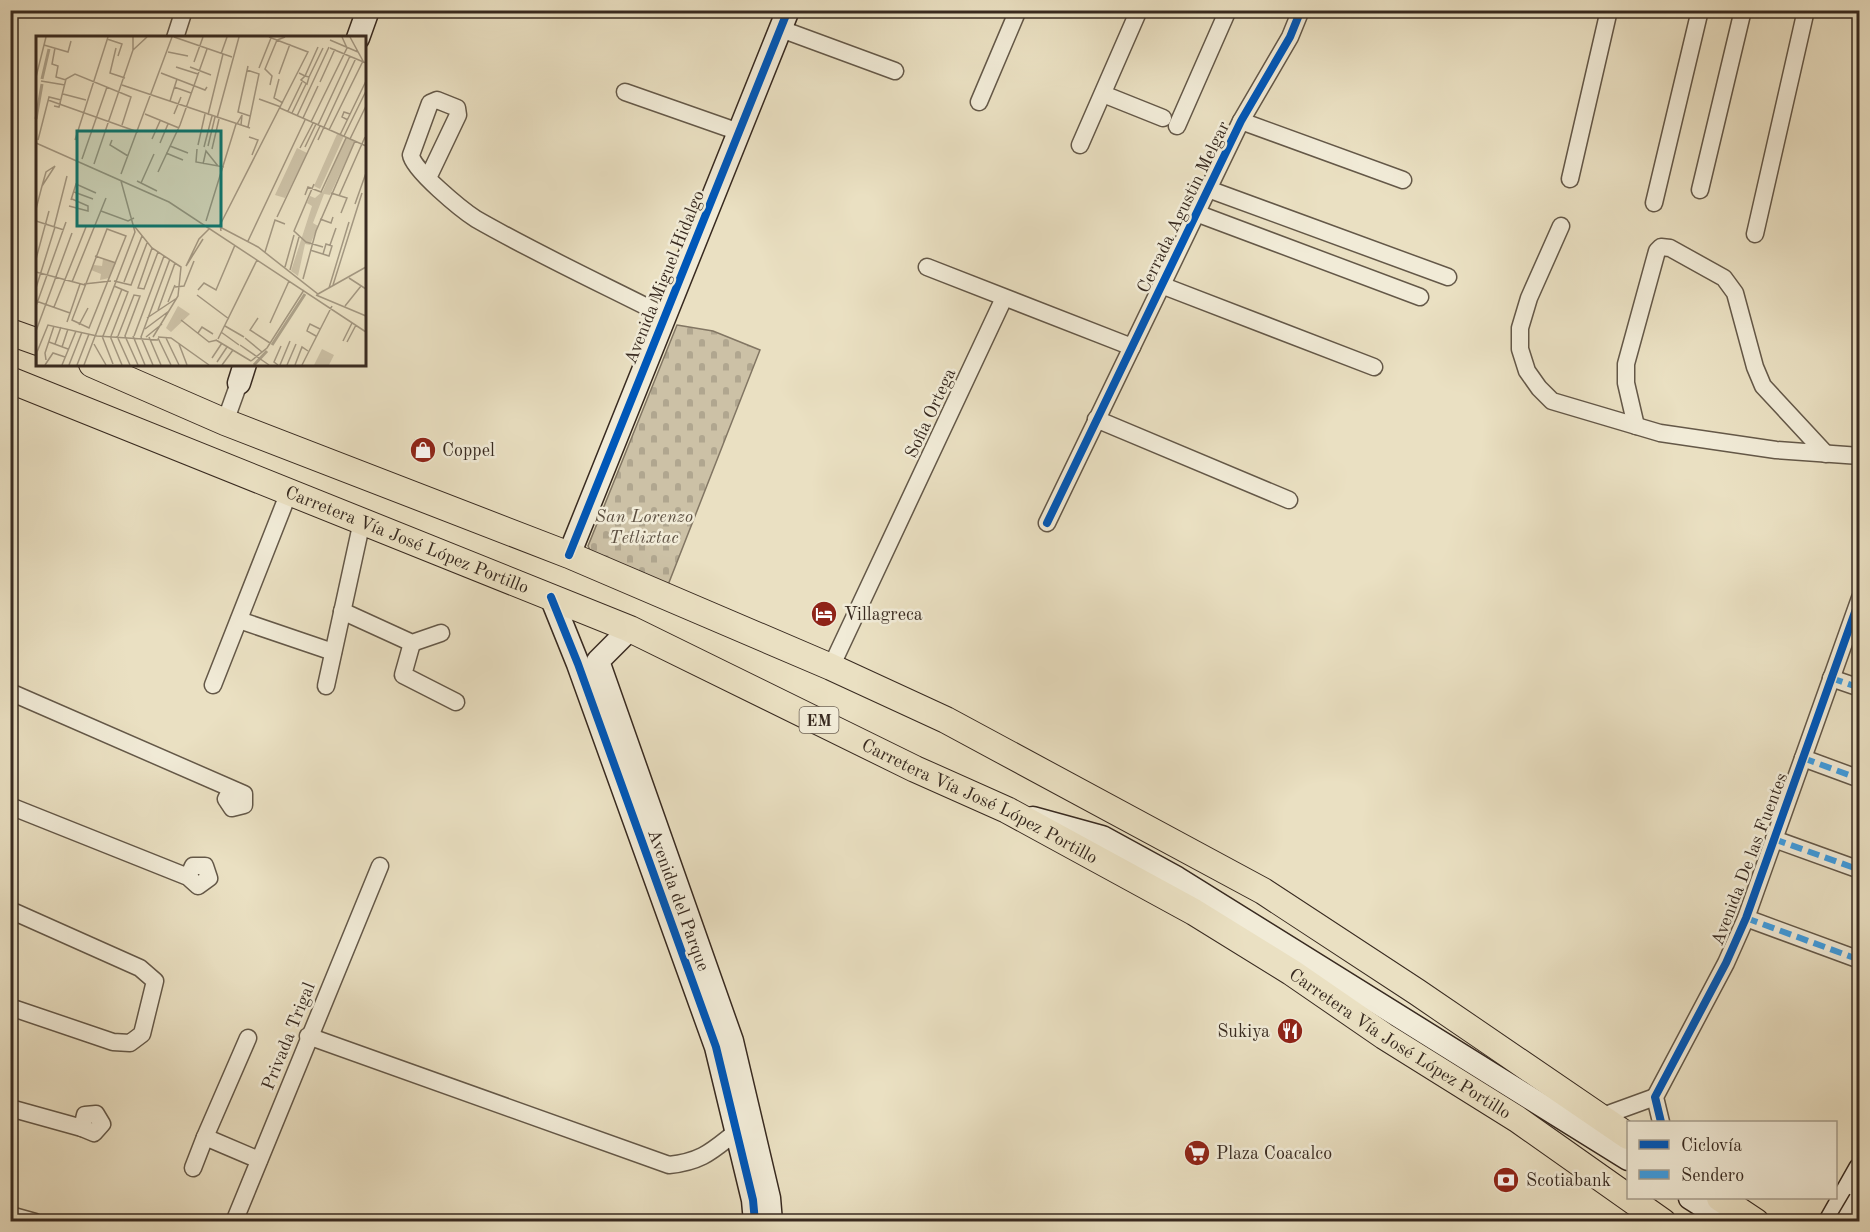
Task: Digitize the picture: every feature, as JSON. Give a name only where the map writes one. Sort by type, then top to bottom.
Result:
[{"type":"main road","points":[[10,332],[36,341]]},
{"type":"main road","points":[[97,366],[225,422],[568,555],[831,667],[946,720],[1263,891],[1627,1135]]},
{"type":"main road","name":"Carretera Vía José López Portillo","points":[[10,380],[630,629],[915,769],[1007,810],[1194,912],[1281,966],[1384,1036],[1517,1119],[1627,1195]]},
{"type":"main road","name":"Carretera Vía José López Portillo","points":[[1632,1199],[1664,1221]]},
{"type":"main road","points":[[1723,1199],[1756,1221]]},
{"type":"street","points":[[176,36],[184,10]]},
{"type":"street","points":[[359,36],[368,10]]},
{"type":"street","points":[[979,102],[1018,10]]},
{"type":"street","points":[[1080,146],[1139,10]]},
{"type":"street","points":[[1103,94],[1170,122],[1228,10]]},
{"type":"street","name":"Cerrada Agustin Melgar","points":[[1047,523],[1241,121],[1290,38],[1301,10]]},
{"type":"street","points":[[1570,179],[1608,10]]},
{"type":"street","points":[[1654,203],[1700,10]]},
{"type":"street","points":[[1700,190],[1743,10]]},
{"type":"street","points":[[1755,234],[1806,10]]},
{"type":"street","points":[[785,20],[895,71]]},
{"type":"street","name":"Avenida Miguel Hidalgo","points":[[568,555],[785,20]]},
{"type":"street","points":[[625,92],[739,132]]},
{"type":"street","points":[[1241,121],[1403,180]]},
{"type":"street","points":[[428,178],[474,218],[665,316]]},
{"type":"street","points":[[1208,189],[1448,277]]},
{"type":"street","points":[[1196,213],[1420,297]]},
{"type":"street","points":[[1562,226],[1529,298],[1520,328],[1520,349],[1527,370],[1539,388],[1552,401],[1672,435],[1776,450],[1860,456]]},
{"type":"street","points":[[1636,426],[1626,383],[1626,364],[1657,251],[1661,247],[1670,248],[1724,278],[1735,293],[1755,367],[1763,386],[1826,454]]},
{"type":"street","points":[[927,267],[1132,347]]},
{"type":"street","points":[[1161,285],[1374,367]]},
{"type":"street","name":"Sofia Ortega","points":[[831,667],[1004,298]]},
{"type":"street","points":[[225,422],[242,374]]},
{"type":"street","points":[[1096,419],[1289,500]]},
{"type":"street","points":[[213,686],[289,492]]},
{"type":"street","points":[[326,686],[362,521]]},
{"type":"street","name":"Avenida del Parque","points":[[551,597],[578,664],[770,1198],[771,1221]]},
{"type":"street","name":"Avenida De las Fuentes","points":[[1655,1097],[1726,963],[1746,918],[1859,598]]},
{"type":"street","points":[[342,611],[412,644],[441,633]]},
{"type":"street","points":[[239,620],[333,652]]},
{"type":"street","name":"Avenida del Parque","points":[[630,629],[598,661],[732,1041],[755,1221]]},
{"type":"street","points":[[412,644],[403,675],[456,702]]},
{"type":"street","points":[[1831,678],[1860,688]]},
{"type":"street","points":[[10,692],[231,789]]},
{"type":"street","points":[[1803,758],[1860,779]]},
{"type":"street","points":[[10,806],[188,877]]},
{"type":"street","points":[[1007,810],[1102,837],[1177,878],[1627,1158]]},
{"type":"street","points":[[1774,839],[1860,870]]},
{"type":"street","name":"Privada Trigal","points":[[234,1221],[308,1036],[380,866]]},
{"type":"street","points":[[10,910],[140,968],[155,981],[142,1034],[130,1043],[113,1042],[10,1007]]},
{"type":"street","points":[[1746,918],[1860,960]]},
{"type":"street","points":[[308,1036],[669,1165],[692,1163],[712,1152],[744,1127]]},
{"type":"street","points":[[192,1168],[248,1038]]},
{"type":"street","points":[[1600,1117],[1655,1097],[1661,1121]]},
{"type":"street","points":[[10,1108],[82,1128]]},
{"type":"street","points":[[205,1137],[259,1160]]},
{"type":"street","points":[[1830,1221],[1860,1169]]},
{"type":"street","points":[[1693,1199],[1728,1221]]},
{"type":"street","points":[[1847,1221],[1860,1199]]},
{"type":"street","points":[[10,1215],[34,1221]]},
{"type":"green space","name":"San Lorenzo Tetlixtac","points":[[677,325],[713,331],[760,350],[668,585],[593,556],[588,546]]},
{"type":"marked path","points":[[1831,678],[1860,688]]},
{"type":"marked path","points":[[1803,758],[1860,779]]},
{"type":"marked path","points":[[1774,839],[1860,870]]},
{"type":"marked path","points":[[1746,918],[1860,960]]},
{"type":"cycle path","points":[[569,555],[788,10]]},
{"type":"cycle path","points":[[1047,523],[1241,121],[1290,37],[1301,10]]},
{"type":"cycle path","points":[[551,597],[578,664],[716,1047],[753,1200],[755,1222]]},
{"type":"cycle path","points":[[1661,1121],[1655,1097],[1726,963],[1746,918],[1860,598]]},
{"type":"place","name":"Coppel","points":[[423,450]]},
{"type":"place","name":"Villagreca","points":[[824,614]]},
{"type":"place","name":"Sukiya","points":[[1290,1031]]},
{"type":"place","name":"Plaza Coacalco","points":[[1197,1153]]},
{"type":"place","name":"Scotiabank","points":[[1506,1180]]}]
